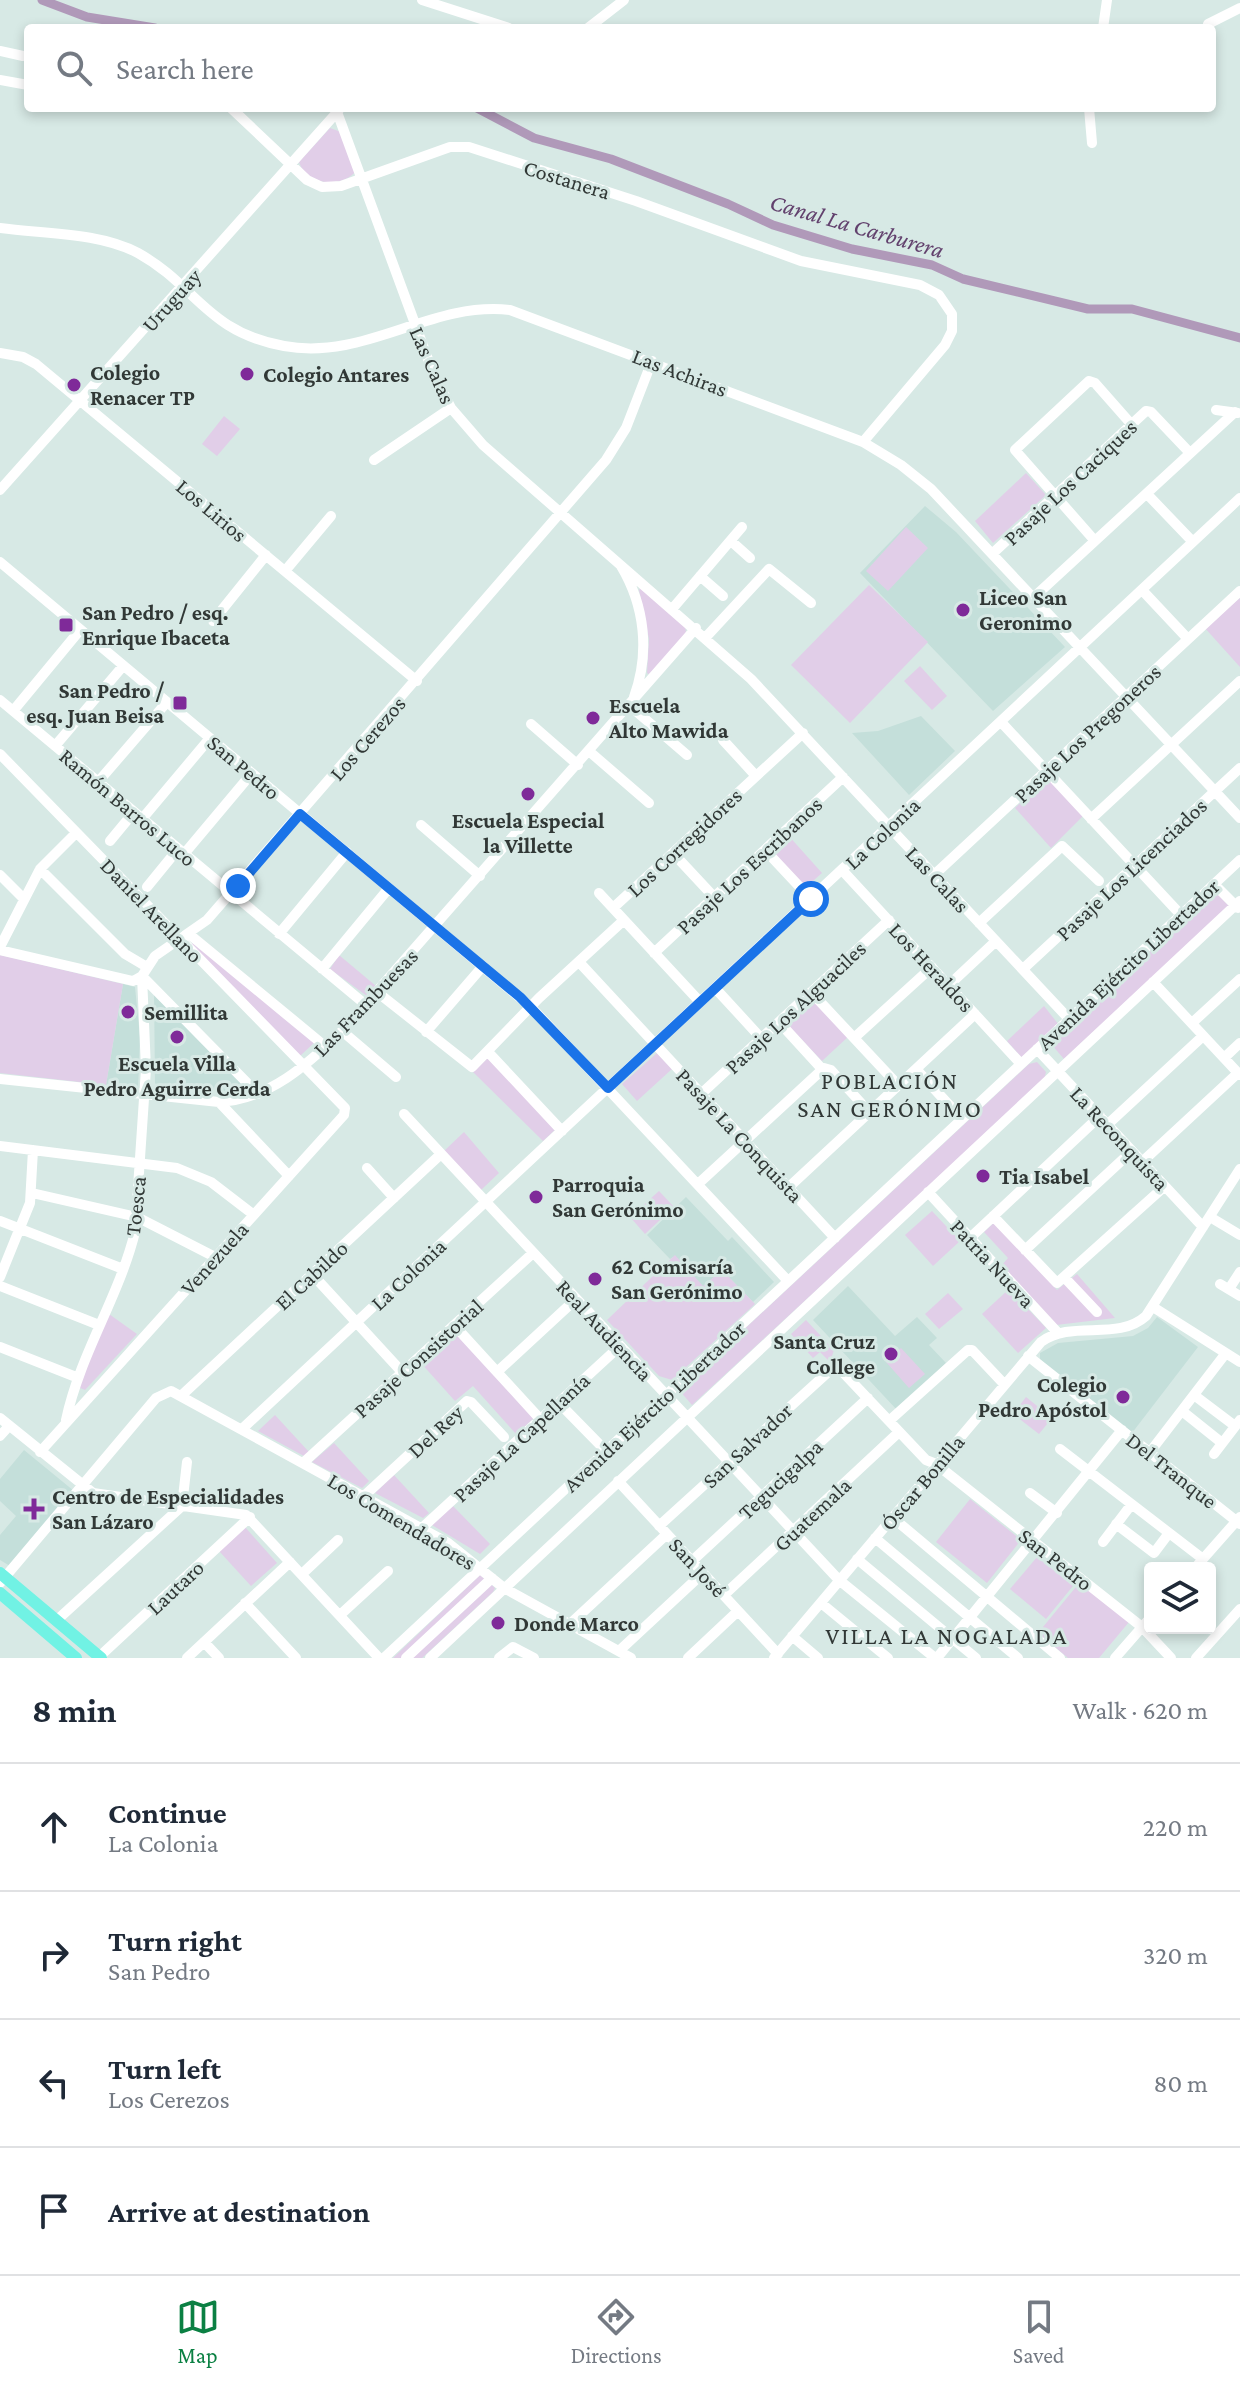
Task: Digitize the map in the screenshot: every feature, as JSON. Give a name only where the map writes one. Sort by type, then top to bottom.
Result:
[{"type":"main road","points":[[2,1578],[100,1658]]},
{"type":"main road","points":[[0,1593],[76,1658]]},
{"type":"street","points":[[422,0],[497,24]]},
{"type":"street","points":[[593,24],[624,0]]},
{"type":"street","points":[[1104,24],[1107,0]]},
{"type":"street","points":[[1208,24],[1240,8]]},
{"type":"street","points":[[0,51],[23,56]]},
{"type":"street","points":[[0,80],[24,84]]},
{"type":"street","name":"Costanera","points":[[235,112],[307,180],[322,187],[341,186],[450,147],[469,147],[636,201],[801,261],[929,289],[950,310],[950,336],[863,442]]},
{"type":"street","name":"Uruguay","points":[[0,490],[337,112]]},
{"type":"street","name":"Las Calas","points":[[340,112],[415,325],[451,408],[483,445],[706,637],[803,733],[1069,1019]]},
{"type":"street","points":[[1089,112],[1092,143]]},
{"type":"street","name":"Las Achiras","points":[[0,228],[118,245],[144,256],[221,323],[285,347],[321,350],[349,347],[467,309],[510,310],[863,442],[931,489],[1240,818]]},
{"type":"street","name":"Los Lirios","points":[[0,353],[32,361],[417,681]]},
{"type":"street","name":"Los Cerezos","points":[[144,971],[155,956],[185,937],[231,893],[561,512],[619,442],[652,361]]},
{"type":"street","points":[[1095,541],[1014,452],[1089,381],[1095,383],[1132,425]]},
{"type":"street","points":[[374,460],[451,408]]},
{"type":"street","points":[[1216,410],[1238,412]]},
{"type":"street","name":"Pasaje Los Caciques","points":[[992,554],[1149,411],[1190,453]]},
{"type":"street","points":[[1033,598],[1238,412]]},
{"type":"street","points":[[1147,494],[1193,542]]},
{"type":"street","name":"La Colonia","points":[[242,1429],[1240,498]]},
{"type":"street","points":[[285,571],[331,516]]},
{"type":"street","points":[[673,608],[742,527]]},
{"type":"street","points":[[731,541],[750,558]]},
{"type":"street","points":[[213,621],[266,555]]},
{"type":"street","name":"Las Calas","points":[[616,559],[635,595],[643,633],[642,667],[630,706]]},
{"type":"street","name":"San Pedro","points":[[0,562],[531,1007],[788,1281]]},
{"type":"street","points":[[706,637],[769,569],[811,603]]},
{"type":"street","points":[[700,576],[723,596]]},
{"type":"street","points":[[1142,590],[1188,639]]},
{"type":"street","name":"Pasaje Los Pregoneros","points":[[934,875],[1239,593]]},
{"type":"street","name":"Las Frambuesas","points":[[0,1079],[219,1102],[258,1094],[303,1066],[342,1031],[436,927],[696,628]]},
{"type":"street","points":[[13,711],[80,630]]},
{"type":"street","points":[[55,746],[123,666]]},
{"type":"street","points":[[1091,819],[1240,681]]},
{"type":"street","name":"Ramón Barros Luco","points":[[0,700],[366,1005]]},
{"type":"street","points":[[98,782],[167,702]]},
{"type":"street","points":[[630,706],[687,755]]},
{"type":"street","points":[[1001,722],[1181,915]]},
{"type":"street","points":[[531,724],[578,765]]},
{"type":"street","name":"Los Corregidores","points":[[613,908],[803,733]]},
{"type":"street","points":[[110,841],[138,816],[210,738]]},
{"type":"street","name":"Los Corregidores","points":[[723,740],[756,776]]},
{"type":"street","points":[[590,752],[649,803]]},
{"type":"street","name":"Daniel Arellano","points":[[0,754],[76,833],[185,937],[303,1066]]},
{"type":"street","name":"Pasaje Los Licenciados","points":[[1023,969],[1240,768]]},
{"type":"street","points":[[147,887],[252,773]]},
{"type":"street","name":"Pasaje Los Escribanos","points":[[654,953],[843,777]]},
{"type":"street","points":[[421,825],[480,876]]},
{"type":"street","points":[[76,833],[40,869],[0,949],[123,980],[133,981],[144,971]]},
{"type":"street","points":[[979,923],[1062,846],[1099,881]]},
{"type":"street","points":[[765,850],[811,899]]},
{"type":"street","points":[[279,934],[347,852]]},
{"type":"street","points":[[673,853],[714,897]]},
{"type":"street","name":"Avenida Ejército Libertador","points":[[382,1658],[1240,860]]},
{"type":"street","points":[[40,869],[144,971],[258,1094]]},
{"type":"street","name":"Los Heraldos","points":[[842,870],[1021,1064]]},
{"type":"street","points":[[0,875],[24,899]]},
{"type":"street","points":[[1214,884],[1238,905]]},
{"type":"street","points":[[322,969],[389,888]]},
{"type":"street","points":[[599,893],[700,1002]]},
{"type":"street","name":"Avenida Ejército Libertador","points":[[430,1658],[1238,905]]},
{"type":"street","name":"Los Corregidores","points":[[489,1053],[531,1007],[624,920]]},
{"type":"street","name":"Pasaje Los Alguaciles","points":[[701,1094],[889,920]]},
{"type":"street","points":[[185,937],[326,1047]]},
{"type":"street","points":[[949,985],[996,941]]},
{"type":"street","name":"Pasaje La Conquista","points":[[579,962],[835,1238]]},
{"type":"street","points":[[426,1032],[483,966]]},
{"type":"street","points":[[854,1038],[932,967]]},
{"type":"street","name":"Toesca","points":[[65,1424],[76,1377],[123,1269],[137,1217],[147,1035],[144,971]]},
{"type":"street","points":[[1192,1023],[1240,979]]},
{"type":"street","points":[[1142,1162],[1239,1074],[1153,982]]},
{"type":"street","points":[[715,988],[761,1038]]},
{"type":"street","points":[[377,992],[468,1067],[489,1053],[562,1131]]},
{"type":"street","points":[[811,992],[898,1085]]},
{"type":"street","points":[[789,1187],[975,1014]]},
{"type":"street","points":[[779,1022],[822,1069]]},
{"type":"street","points":[[342,1031],[396,1077]]},
{"type":"street","points":[[970,1238],[1203,1036]]},
{"type":"street","points":[[1224,1058],[1240,1043]]},
{"type":"street","name":"La Reconquista","points":[[1037,1049],[1203,1227]]},
{"type":"street","name":"Venezuela","points":[[40,1452],[345,1112],[343,1104],[303,1066]]},
{"type":"street","points":[[698,1184],[822,1069],[829,1068],[861,1103]]},
{"type":"street","points":[[916,1069],[962,1119]]},
{"type":"street","points":[[219,1102],[289,1176]]},
{"type":"street","name":"Real Audiencia","points":[[404,1114],[839,1580],[936,1658]]},
{"type":"street","points":[[0,1146],[177,1168],[202,1177],[254,1215]]},
{"type":"street","points":[[0,1277],[21,1229],[32,1193],[33,1150]]},
{"type":"street","points":[[1025,1250],[1132,1151]]},
{"type":"street","name":"El Cabildo","points":[[182,1395],[441,1154]]},
{"type":"street","points":[[367,1168],[394,1198]]},
{"type":"street","points":[[1058,1333],[1126,1328],[1139,1322],[1153,1307],[1240,1169]]},
{"type":"street","points":[[1061,1280],[1165,1186]]},
{"type":"street","name":"Patria Nueva","points":[[928,1192],[1058,1333]]},
{"type":"street","points":[[32,1193],[137,1217],[215,1257]]},
{"type":"street","points":[[993,1216],[1025,1250],[1097,1312]]},
{"type":"street","points":[[1210,1217],[1240,1235]]},
{"type":"street","points":[[0,1221],[123,1269]]},
{"type":"street","name":"Pasaje Consistorial","points":[[303,1463],[533,1253]]},
{"type":"street","points":[[1240,1272],[1225,1286],[1240,1296]]},
{"type":"street","points":[[312,1274],[402,1372]]},
{"type":"street","points":[[0,1286],[99,1325]]},
{"type":"street","points":[[497,1372],[576,1299]]},
{"type":"street","points":[[1153,1307],[1240,1362]]},
{"type":"street","points":[[454,1325],[541,1420]]},
{"type":"street","name":"Óscar Bonilla","points":[[776,1656],[1028,1356],[1041,1342],[1058,1333]]},
{"type":"street","name":"Pasaje La Capellanía","points":[[422,1528],[620,1346]]},
{"type":"street","points":[[0,1347],[76,1377]]},
{"type":"street","points":[[889,1421],[970,1349],[1004,1384]]},
{"type":"street","points":[[1150,1452],[1226,1353]]},
{"type":"street","name":"Del Tranque","points":[[1028,1356],[1239,1520]]},
{"type":"street","name":"San Pedro","points":[[836,1365],[926,1460],[936,1464],[1034,1542],[1144,1622]]},
{"type":"street","name":"San Salvador","points":[[570,1624],[728,1462],[836,1365]]},
{"type":"street","name":"Los Comendadores","points":[[81,1487],[156,1398],[167,1391],[182,1395],[422,1528],[481,1568],[504,1588],[631,1658]]},
{"type":"street","points":[[1194,1395],[1238,1423],[1214,1454]]},
{"type":"street","name":"Tegucigalpa","points":[[692,1561],[868,1398]]},
{"type":"street","name":"Del Rey","points":[[364,1496],[467,1401],[504,1437]]},
{"type":"street","points":[[559,1403],[606,1451]]},
{"type":"street","points":[[1182,1411],[1222,1443]]},
{"type":"street","points":[[0,1436],[4,1422],[81,1487],[102,1496],[242,1513],[250,1517],[382,1658]]},
{"type":"street","points":[[936,1658],[1034,1542],[1122,1430]]},
{"type":"street","name":"Guatemala","points":[[724,1595],[899,1432]]},
{"type":"street","points":[[1060,1449],[1203,1559]]},
{"type":"street","points":[[57,1620],[182,1506],[187,1462]]},
{"type":"street","name":"San José","points":[[618,1481],[776,1656]]},
{"type":"street","points":[[2,1578],[81,1487]]},
{"type":"street","points":[[1030,1493],[1057,1513]]},
{"type":"street","points":[[1103,1542],[1131,1505]]},
{"type":"street","name":"Lautaro","points":[[100,1658],[250,1517]]},
{"type":"street","points":[[892,1517],[1060,1658]]},
{"type":"street","points":[[1200,1562],[1239,1520]]},
{"type":"street","points":[[1116,1524],[1154,1553],[1169,1533]]},
{"type":"street","points":[[875,1538],[1018,1658]]},
{"type":"street","points":[[302,1574],[338,1540]]},
{"type":"street","points":[[857,1559],[976,1658]]},
{"type":"street","points":[[187,1658],[290,1562]]},
{"type":"street","points":[[340,1615],[388,1571]]},
{"type":"street","points":[[619,1651],[703,1573]]},
{"type":"street","points":[[406,1658],[492,1578]]},
{"type":"street","points":[[245,1603],[296,1658]]},
{"type":"street","points":[[821,1603],[888,1658]]},
{"type":"street","points":[[1196,1658],[1240,1609]]},
{"type":"street","points":[[688,1658],[738,1611]]},
{"type":"street","points":[[1115,1658],[1144,1625]]},
{"type":"street","name":"San Pedro","points":[[1154,1634],[1171,1658]]},
{"type":"street","points":[[792,1636],[818,1658]]},
{"type":"street","points":[[204,1642],[219,1658]]},
{"type":"street","points":[[499,1658],[513,1647],[534,1658]]},
{"type":"shaded area","points":[[330,128],[341,132],[356,171],[342,180],[324,182],[309,176],[299,162]]},
{"type":"shaded area","points":[[224,416],[240,429],[217,456],[202,444]]},
{"type":"shaded area","points":[[1026,473],[1046,495],[993,543],[975,521]]},
{"type":"shaded area","name":"Liceo San Geronimo","points":[[925,506],[956,532],[1065,647],[993,711],[860,573]]},
{"type":"shaded area","points":[[906,527],[928,548],[888,591],[866,571]]},
{"type":"shaded area","points":[[869,585],[928,642],[850,723],[791,665]]},
{"type":"shaded area","points":[[642,586],[685,624],[686,633],[650,675],[647,673],[649,639],[639,590]]},
{"type":"shaded area","points":[[1240,598],[1240,667],[1204,627]]},
{"type":"shaded area","points":[[920,666],[947,696],[932,710],[904,681]]},
{"type":"shaded area","points":[[921,716],[955,751],[909,795],[852,733],[878,731]]},
{"type":"shaded area","points":[[1048,777],[1084,815],[1051,848],[1015,808]]},
{"type":"shaded area","points":[[788,835],[822,873],[805,888],[772,851]]},
{"type":"shaded area","points":[[1214,890],[1229,906],[1064,1059],[1051,1044]]},
{"type":"shaded area","points":[[194,942],[315,1042],[300,1056],[190,946]]},
{"type":"shaded area","points":[[0,955],[123,984],[106,1085],[0,1073]]},
{"type":"shaded area","points":[[339,955],[376,986],[367,996],[330,969]]},
{"type":"shaded area","name":"Semillita","points":[[123,984],[135,987],[140,1037],[138,1090],[106,1085]]},
{"type":"shaded area","name":"Escuela Villa Pedro Aguirre Cerda","points":[[154,991],[244,1084],[243,1092],[159,1088],[155,1083]]},
{"type":"shaded area","points":[[815,998],[849,1036],[822,1061],[786,1023]]},
{"type":"shaded area","points":[[1044,1006],[1059,1025],[1023,1059],[1007,1041]]},
{"type":"shaded area","points":[[657,1053],[672,1069],[637,1101],[622,1084]]},
{"type":"shaded area","points":[[489,1057],[557,1128],[543,1141],[473,1072]]},
{"type":"shaded area","points":[[1037,1062],[1046,1072],[1044,1080],[692,1405],[679,1390],[1029,1064]]},
{"type":"shaded area","points":[[464,1132],[499,1173],[481,1190],[444,1151]]},
{"type":"shaded area","points":[[659,1191],[674,1207],[645,1234],[630,1217]]},
{"type":"shaded area","points":[[686,1197],[728,1241],[732,1237],[774,1282],[753,1302],[722,1270],[703,1287],[675,1256],[670,1259],[647,1235]]},
{"type":"shaded area","points":[[932,1211],[960,1241],[933,1266],[905,1235]]},
{"type":"shaded area","points":[[995,1222],[1057,1290],[1077,1274],[1115,1318],[1056,1325],[1002,1265],[1008,1258],[984,1232]]},
{"type":"shaded area","points":[[675,1255],[703,1286],[722,1270],[755,1304],[672,1380],[659,1376],[607,1320]]},
{"type":"shaded area","name":"Santa Cruz College","points":[[848,1286],[895,1336],[917,1317],[937,1338],[929,1345],[946,1363],[897,1410],[813,1320]]},
{"type":"shaded area","points":[[1009,1289],[1046,1328],[1018,1353],[982,1314]]},
{"type":"shaded area","points":[[948,1293],[963,1309],[939,1329],[925,1314]]},
{"type":"shaded area","points":[[109,1314],[137,1334],[85,1390],[78,1387]]},
{"type":"shaded area","name":"Colegio Pedro Apóstol","points":[[1157,1317],[1198,1347],[1132,1433],[1040,1361],[1040,1353],[1058,1343],[1133,1336],[1148,1328]]},
{"type":"shaded area","points":[[806,1320],[834,1350],[830,1362],[820,1352],[813,1358],[791,1334]]},
{"type":"shaded area","points":[[456,1329],[535,1417],[516,1434],[473,1386],[455,1401],[420,1362]]},
{"type":"shaded area","points":[[901,1348],[925,1374],[909,1388],[886,1362]]},
{"type":"shaded area","points":[[1026,1397],[1052,1418],[1039,1434],[1013,1414]]},
{"type":"shaded area","points":[[275,1415],[309,1452],[304,1456],[258,1431]]},
{"type":"shaded area","points":[[334,1443],[369,1481],[362,1488],[312,1462]]},
{"type":"shaded area","name":"Centro de Especialidades San Lázaro","points":[[24,1450],[74,1491],[10,1566],[0,1560],[0,1535],[16,1516],[0,1501],[0,1479]]},
{"type":"shaded area","points":[[394,1475],[429,1513],[423,1518],[375,1493]]},
{"type":"shaded area","points":[[970,1499],[1021,1540],[987,1583],[936,1542]]},
{"type":"shaded area","points":[[453,1506],[490,1544],[480,1554],[432,1525]]},
{"type":"shaded area","points":[[245,1527],[277,1563],[251,1586],[219,1551]]},
{"type":"shaded area","points":[[1037,1557],[1073,1586],[1046,1619],[1010,1589]]},
{"type":"shaded area","points":[[480,1575],[495,1588],[493,1592],[422,1658],[393,1658]]},
{"type":"shaded area","points":[[1080,1582],[1129,1622],[1099,1658],[1068,1658],[1038,1633]]},
{"type":"waterway","name":"Canal La Carburera","points":[[42,0],[87,17],[130,24]]},
{"type":"waterway","name":"Canal La Carburera","points":[[485,112],[534,138],[611,159],[728,204],[773,225],[852,249],[932,265],[963,279],[1088,309],[1132,309],[1240,338]]},
{"type":"place","name":"Colegio Antares","points":[[247,374]]},
{"type":"place","name":"Colegio Renacer TP","points":[[74,385]]},
{"type":"place","name":"Liceo San Geronimo","points":[[963,610]]},
{"type":"place","name":"San Pedro / esq. Enrique Ibaceta","points":[[66,625]]},
{"type":"place","name":"San Pedro / esq. Juan Beisa","points":[[180,703]]},
{"type":"place","name":"Escuela Alto Mawida","points":[[593,718]]},
{"type":"place","name":"Escuela Especial la Villette","points":[[528,794]]},
{"type":"place","name":"Semillita","points":[[128,1012]]},
{"type":"place","name":"Escuela Villa Pedro Aguirre Cerda","points":[[177,1037]]},
{"type":"place","name":"Tia Isabel","points":[[983,1176]]},
{"type":"place","name":"Parroquia San Gerónimo","points":[[536,1197]]},
{"type":"place","name":"62 Comisaría San Gerónimo","points":[[595,1279]]},
{"type":"place","name":"Santa Cruz College","points":[[891,1354]]},
{"type":"place","name":"Colegio Pedro Apóstol","points":[[1123,1397]]},
{"type":"place","name":"Centro de Especialidades San Lázaro","points":[[34,1509]]},
{"type":"place","name":"Donde Marco","points":[[498,1623]]},
{"type":"district","name":"POBLACIÓN SAN GERÓNIMO","points":[[890,1095]]},
{"type":"district","name":"VILLA LA NOGALADA","points":[[947,1636]]},
{"type":"route","points":[[238,886],[300,814],[520,997],[608,1088],[811,899]]}]
